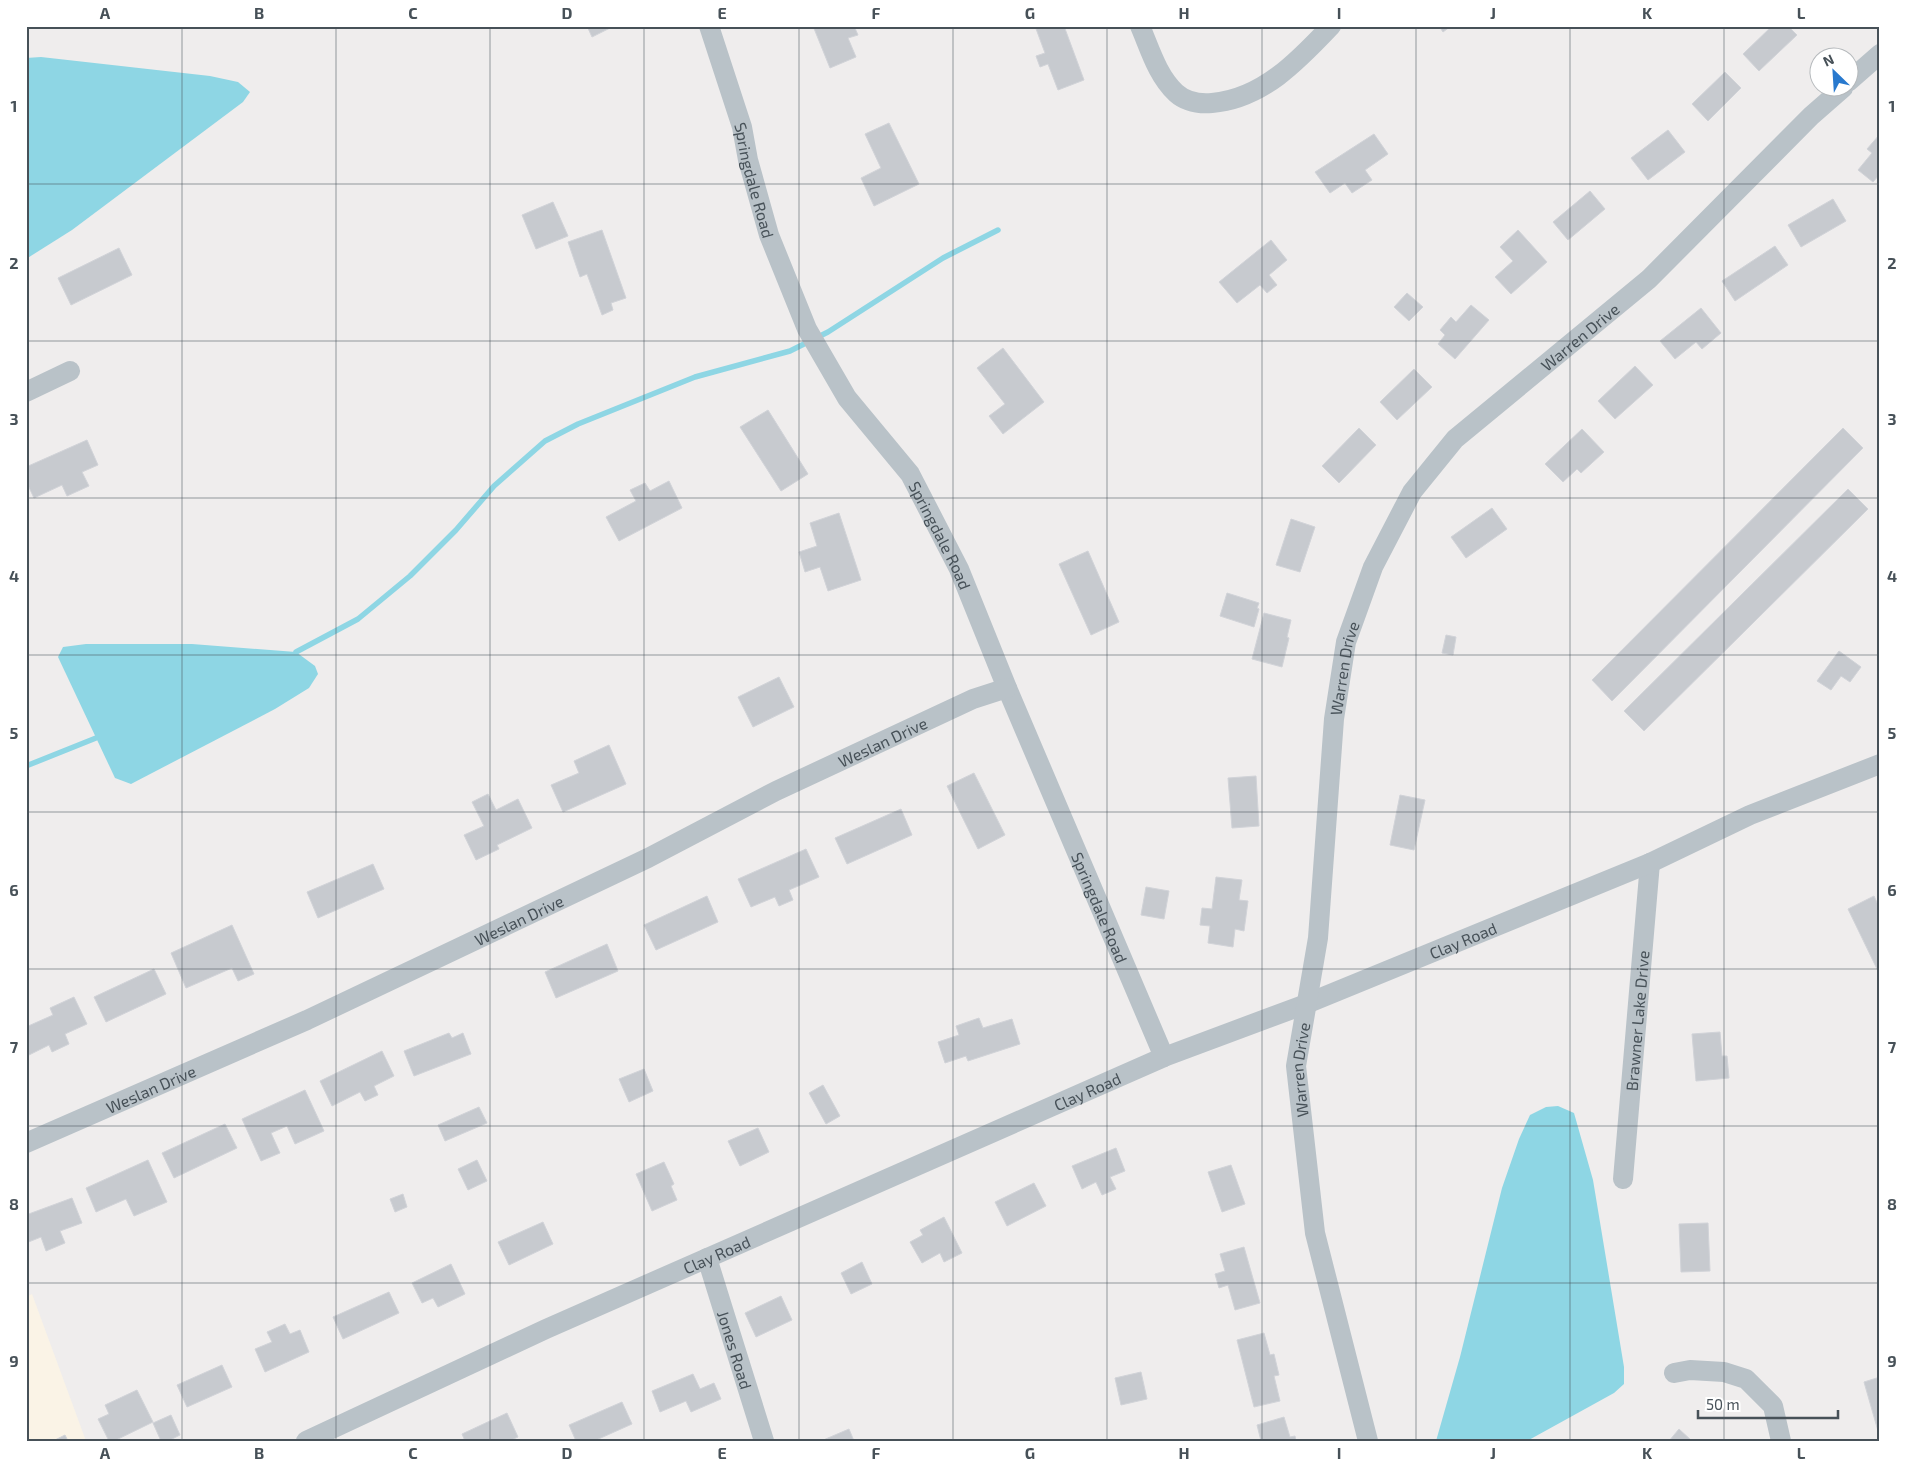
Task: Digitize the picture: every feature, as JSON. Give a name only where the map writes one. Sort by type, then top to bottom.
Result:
[{"type":"street","name":"Springdale Road","points":[[709,26],[742,127],[748,160],[769,235],[807,329],[847,398],[910,474],[959,569],[1007,688],[1164,1057]]},
{"type":"street","points":[[1140,26],[1158,70],[1177,94],[1190,101],[1204,104],[1233,101],[1256,91],[1274,80],[1307,52],[1331,26]]},
{"type":"street","points":[[1858,73],[1880,54]]},
{"type":"street","name":"Warren Drive","points":[[1368,1441],[1314,1233],[1296,1066],[1318,938],[1334,719],[1346,642],[1373,567],[1412,492],[1455,439],[1649,279],[1811,116],[1832,98]]},
{"type":"street","points":[[26,392],[70,371]]},
{"type":"street","name":"Weslan Drive","points":[[26,1143],[307,1020],[648,858],[776,791],[973,699],[1007,688]]},
{"type":"street","name":"Clay Road","points":[[306,1441],[546,1328],[1164,1057],[1306,1004],[1650,864],[1750,815],[1880,764]]},
{"type":"street","name":"Brawner Lake Drive","points":[[1623,1179],[1650,864]]},
{"type":"street","name":"Jones Road","points":[[708,1258],[764,1441]]},
{"type":"street","points":[[1674,1373],[1690,1370],[1724,1372],[1746,1378],[1773,1406],[1781,1441]]},
{"type":"shaded area","points":[[32,1294],[86,1441],[26,1441],[26,1297]]},
{"type":"water","points":[[41,57],[210,76],[238,82],[250,92],[243,102],[72,230],[26,259],[26,58]]},
{"type":"water","points":[[86,644],[192,644],[296,652],[315,666],[318,674],[309,688],[275,709],[131,784],[115,778],[58,657],[63,647]]},
{"type":"water","points":[[1558,1106],[1574,1113],[1593,1180],[1624,1367],[1624,1384],[1614,1393],[1527,1441],[1436,1441],[1460,1357],[1502,1188],[1519,1139],[1530,1115],[1546,1107]]},
{"type":"building","points":[[587,26],[614,26],[592,37]]},
{"type":"building","points":[[813,26],[854,26],[858,35],[848,38],[856,57],[830,68]]},
{"type":"building","points":[[1035,26],[1064,26],[1084,80],[1058,90],[1048,64],[1040,67],[1036,56],[1045,53]]},
{"type":"building","points":[[1439,26],[1451,26],[1443,32]]},
{"type":"building","points":[[1772,26],[1788,26],[1797,35],[1759,71],[1743,54]]},
{"type":"building","points":[[1725,72],[1741,88],[1708,121],[1692,104]]},
{"type":"building","points":[[889,123],[919,184],[874,206],[861,178],[881,168],[865,134]]},
{"type":"building","points":[[1668,130],[1685,152],[1648,180],[1631,158]]},
{"type":"building","points":[[1374,134],[1388,154],[1365,170],[1372,180],[1352,193],[1345,183],[1330,193],[1315,172]]},
{"type":"building","points":[[1880,134],[1880,174],[1873,182],[1858,170],[1872,153],[1867,149]]},
{"type":"building","points":[[1590,191],[1605,209],[1568,240],[1553,222]]},
{"type":"building","points":[[1833,199],[1846,221],[1801,247],[1788,225]]},
{"type":"building","points":[[553,202],[568,236],[536,249],[522,215]]},
{"type":"building","points":[[602,230],[626,298],[611,303],[613,310],[602,315],[587,274],[580,277],[568,242]]},
{"type":"building","points":[[1518,230],[1547,262],[1511,294],[1495,277],[1513,261],[1500,247]]},
{"type":"building","points":[[1271,240],[1287,260],[1269,275],[1277,285],[1267,293],[1260,285],[1237,303],[1219,282]]},
{"type":"building","points":[[1775,246],[1788,265],[1735,301],[1722,281]]},
{"type":"building","points":[[119,248],[132,275],[71,305],[58,278]]},
{"type":"building","points":[[1407,293],[1423,307],[1409,321],[1394,307]]},
{"type":"building","points":[[1471,305],[1489,320],[1455,359],[1438,344],[1445,335],[1440,330],[1451,317],[1456,322]]},
{"type":"building","points":[[1701,308],[1721,333],[1702,349],[1696,342],[1675,359],[1660,341]]},
{"type":"building","points":[[1003,348],[1044,402],[1003,434],[989,416],[1005,404],[977,368]]},
{"type":"building","points":[[1635,366],[1653,385],[1615,419],[1598,401]]},
{"type":"building","points":[[1414,369],[1432,387],[1397,420],[1380,402]]},
{"type":"building","points":[[768,410],[808,474],[781,491],[740,427]]},
{"type":"building","points":[[1359,428],[1376,445],[1339,483],[1322,466]]},
{"type":"building","points":[[1843,428],[1863,448],[1612,701],[1592,680]]},
{"type":"building","points":[[1582,429],[1604,452],[1581,473],[1577,469],[1563,482],[1545,464]]},
{"type":"building","points":[[87,440],[98,465],[82,472],[89,486],[67,496],[62,485],[34,498],[26,481],[26,467]]},
{"type":"building","points":[[669,481],[682,508],[619,541],[606,517],[636,501],[630,490],[645,483],[650,491]]},
{"type":"building","points":[[1848,489],[1868,509],[1644,731],[1624,711]]},
{"type":"building","points":[[1492,508],[1507,529],[1466,558],[1451,537]]},
{"type":"building","points":[[839,513],[861,580],[828,591],[820,567],[805,572],[799,552],[817,546],[810,523]]},
{"type":"building","points":[[1291,519],[1315,527],[1300,572],[1276,565]]},
{"type":"building","points":[[1088,551],[1119,622],[1091,635],[1059,564]]},
{"type":"building","points":[[1227,593],[1259,603],[1254,627],[1220,616]]},
{"type":"building","points":[[1264,613],[1291,620],[1282,667],[1252,659]]},
{"type":"building","points":[[1446,635],[1456,637],[1453,655],[1442,653]]},
{"type":"building","points":[[1839,651],[1861,667],[1850,682],[1841,676],[1831,690],[1817,681]]},
{"type":"building","points":[[779,677],[794,707],[753,727],[738,697]]},
{"type":"building","points":[[609,745],[626,784],[563,812],[551,785],[579,773],[574,761]]},
{"type":"building","points":[[974,773],[1005,835],[978,849],[947,786]]},
{"type":"building","points":[[1256,776],[1259,826],[1232,828],[1228,778]]},
{"type":"building","points":[[488,794],[496,810],[518,799],[532,828],[497,845],[499,849],[476,860],[464,835],[484,826],[472,802]]},
{"type":"building","points":[[1400,795],[1425,800],[1414,850],[1390,845]]},
{"type":"building","points":[[901,809],[912,835],[847,864],[835,838]]},
{"type":"building","points":[[806,849],[819,877],[789,890],[793,900],[779,906],[775,897],[751,907],[738,879]]},
{"type":"building","points":[[373,864],[384,889],[318,918],[307,892]]},
{"type":"building","points":[[1216,877],[1242,880],[1239,900],[1248,901],[1244,931],[1235,929],[1233,947],[1208,943],[1210,926],[1200,925],[1202,908],[1212,909]]},
{"type":"building","points":[[1146,887],[1169,891],[1164,919],[1141,915]]},
{"type":"building","points":[[707,896],[718,922],[656,950],[644,925]]},
{"type":"building","points":[[1874,896],[1880,909],[1880,970],[1878,971],[1848,909]]},
{"type":"building","points":[[232,925],[254,974],[238,981],[232,968],[186,988],[171,953]]},
{"type":"building","points":[[607,944],[618,971],[556,998],[545,972]]},
{"type":"building","points":[[154,969],[166,994],[106,1022],[94,997]]},
{"type":"building","points":[[74,997],[87,1024],[65,1034],[69,1044],[52,1052],[49,1045],[27,1056],[26,1027],[53,1015],[50,1008]]},
{"type":"building","points":[[979,1018],[983,1028],[1012,1019],[1020,1044],[968,1061],[966,1056],[945,1063],[938,1042],[959,1035],[956,1026]]},
{"type":"building","points":[[1720,1032],[1722,1056],[1727,1056],[1729,1078],[1696,1081],[1692,1034]]},
{"type":"building","points":[[449,1033],[452,1038],[463,1033],[471,1054],[414,1076],[404,1051]]},
{"type":"building","points":[[382,1051],[394,1076],[374,1086],[378,1095],[365,1101],[360,1092],[332,1106],[320,1081]]},
{"type":"building","points":[[644,1069],[653,1091],[629,1102],[619,1079]]},
{"type":"building","points":[[823,1085],[840,1116],[826,1124],[809,1093]]},
{"type":"building","points":[[305,1090],[324,1131],[295,1144],[287,1126],[271,1133],[280,1153],[261,1161],[242,1119]]},
{"type":"building","points":[[479,1107],[487,1123],[445,1141],[438,1125]]},
{"type":"building","points":[[225,1124],[237,1148],[174,1178],[162,1153]]},
{"type":"building","points":[[758,1128],[769,1152],[740,1166],[728,1141]]},
{"type":"building","points":[[1116,1148],[1125,1171],[1110,1177],[1116,1189],[1102,1195],[1096,1182],[1082,1189],[1072,1166]]},
{"type":"building","points":[[148,1160],[167,1202],[134,1216],[126,1199],[96,1212],[86,1188]]},
{"type":"building","points":[[477,1160],[487,1181],[468,1190],[458,1169]]},
{"type":"building","points":[[664,1162],[674,1184],[671,1186],[677,1200],[652,1211],[636,1174]]},
{"type":"building","points":[[1231,1165],[1245,1204],[1222,1212],[1208,1172]]},
{"type":"building","points":[[1034,1183],[1046,1206],[1007,1226],[995,1202]]},
{"type":"building","points":[[403,1194],[407,1207],[395,1212],[390,1199]]},
{"type":"building","points":[[72,1198],[82,1223],[60,1231],[65,1243],[46,1251],[41,1237],[26,1243],[26,1215]]},
{"type":"building","points":[[944,1217],[962,1253],[944,1262],[940,1253],[922,1263],[910,1242],[923,1235],[920,1230]]},
{"type":"building","points":[[543,1222],[553,1244],[509,1265],[498,1242]]},
{"type":"building","points":[[1708,1223],[1710,1271],[1681,1272],[1679,1224]]},
{"type":"building","points":[[1244,1247],[1260,1303],[1235,1310],[1228,1285],[1219,1288],[1215,1274],[1225,1271],[1220,1254]]},
{"type":"building","points":[[862,1262],[872,1284],[851,1294],[841,1273]]},
{"type":"building","points":[[451,1264],[465,1294],[438,1307],[433,1298],[422,1303],[412,1283]]},
{"type":"building","points":[[389,1292],[399,1313],[343,1339],[333,1317]]},
{"type":"building","points":[[781,1296],[792,1320],[756,1337],[745,1313]]},
{"type":"building","points":[[285,1324],[290,1334],[300,1330],[309,1352],[265,1372],[255,1349],[272,1342],[267,1332]]},
{"type":"building","points":[[1264,1333],[1270,1355],[1274,1354],[1279,1375],[1274,1376],[1280,1401],[1254,1407],[1237,1340]]},
{"type":"building","points":[[222,1365],[232,1387],[187,1407],[177,1385]]},
{"type":"building","points":[[1141,1372],[1147,1399],[1121,1405],[1115,1378]]},
{"type":"building","points":[[693,1374],[700,1389],[714,1383],[721,1399],[691,1412],[686,1401],[660,1412],[652,1391]]},
{"type":"building","points":[[1880,1377],[1880,1438],[1864,1382]]},
{"type":"building","points":[[137,1390],[153,1422],[114,1441],[109,1441],[98,1419],[109,1414],[105,1405]]},
{"type":"building","points":[[622,1402],[632,1424],[594,1441],[576,1441],[569,1425]]},
{"type":"building","points":[[507,1413],[518,1437],[509,1441],[465,1441],[462,1434]]},
{"type":"building","points":[[171,1415],[180,1435],[168,1441],[161,1441],[153,1423]]},
{"type":"building","points":[[1284,1417],[1290,1437],[1295,1436],[1296,1441],[1261,1441],[1257,1425]]},
{"type":"building","points":[[849,1429],[854,1441],[821,1441]]},
{"type":"building","points":[[1679,1429],[1692,1441],[1669,1441]]},
{"type":"building","points":[[65,1435],[68,1441],[53,1441]]},
{"type":"waterway","points":[[296,652],[358,619],[410,576],[456,530],[494,486],[545,441],[578,424],[695,377],[790,351],[828,332],[943,258],[998,230]]},
{"type":"waterway","points":[[26,766],[96,738]]}]
